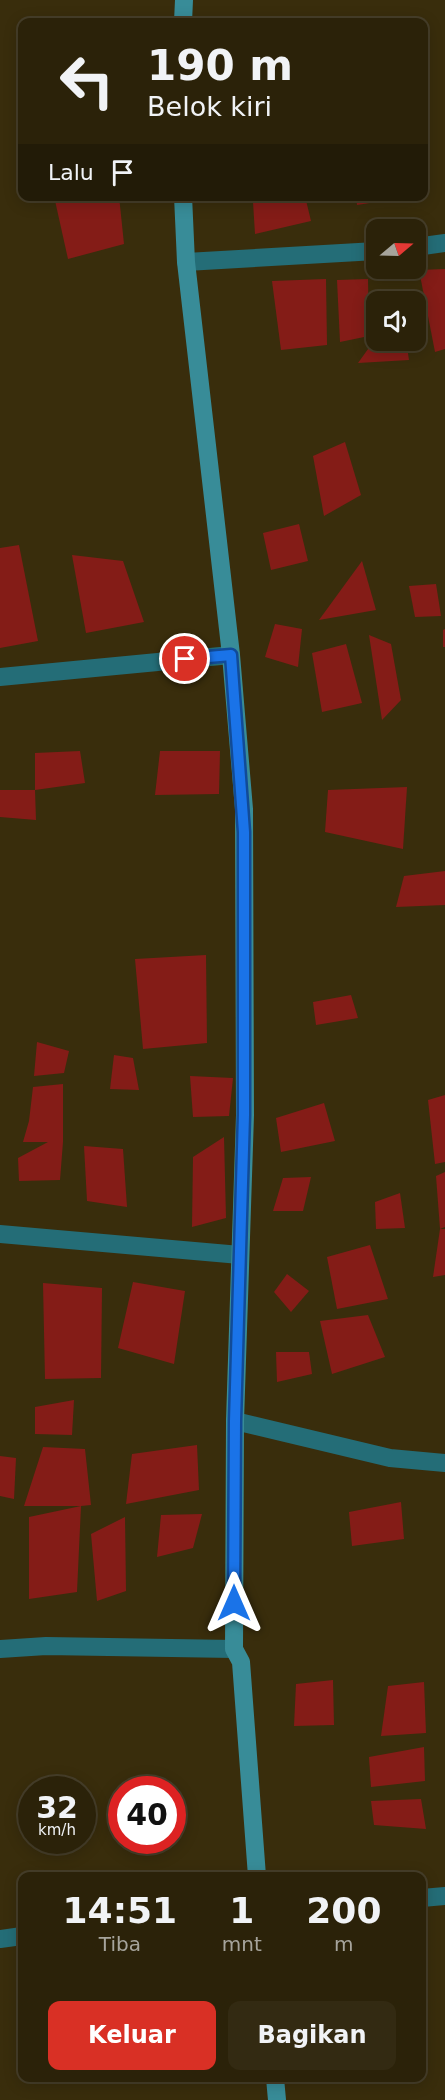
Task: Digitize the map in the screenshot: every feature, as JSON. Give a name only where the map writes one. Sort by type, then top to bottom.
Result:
[{"type":"street","points":[[183,18],[184,0]]},
{"type":"street","points":[[183,201],[186,262],[231,655],[244,809],[244,1115],[235,1421],[234,1649],[241,1662],[257,1872]]},
{"type":"street","points":[[426,246],[445,243]]},
{"type":"street","points":[[186,262],[366,252]]},
{"type":"street","points":[[0,677],[231,655]]},
{"type":"street","points":[[0,1234],[240,1255]]},
{"type":"street","points":[[235,1421],[390,1458],[445,1463]]},
{"type":"street","points":[[0,1648],[46,1646],[234,1649]]},
{"type":"street","points":[[426,1898],[445,1896]]},
{"type":"street","points":[[0,1939],[18,1937]]},
{"type":"street","points":[[275,2082],[277,2100]]},
{"type":"building","points":[[55,201],[120,201],[124,244],[68,259]]},
{"type":"building","points":[[306,201],[311,221],[255,234],[253,202]]},
{"type":"building","points":[[357,201],[383,201],[357,205]]},
{"type":"building","points":[[445,269],[445,349],[435,352],[426,306],[426,291],[423,291],[421,279],[426,279],[426,270]]},
{"type":"building","points":[[326,279],[327,345],[281,350],[272,281]]},
{"type":"building","points":[[368,279],[366,337],[340,342],[337,280]]},
{"type":"building","points":[[367,351],[408,351],[409,360],[358,363]]},
{"type":"building","points":[[345,442],[361,495],[324,516],[313,456]]},
{"type":"building","points":[[299,524],[308,561],[271,570],[263,533]]},
{"type":"building","points":[[19,545],[38,641],[0,648],[0,548]]},
{"type":"building","points":[[72,555],[123,561],[144,622],[86,633]]},
{"type":"building","points":[[362,561],[376,610],[319,620]]},
{"type":"building","points":[[436,584],[441,616],[415,617],[409,586]]},
{"type":"building","points":[[275,624],[302,629],[298,667],[265,657]]},
{"type":"building","points":[[445,629],[445,647],[443,647],[443,630]]},
{"type":"building","points":[[369,635],[391,644],[401,700],[382,720]]},
{"type":"building","points":[[346,644],[362,703],[322,712],[312,653]]},
{"type":"building","points":[[80,751],[85,783],[35,790],[35,753]]},
{"type":"building","points":[[160,751],[220,751],[219,794],[155,795]]},
{"type":"building","points":[[407,787],[403,849],[325,832],[328,790]]},
{"type":"building","points":[[0,790],[35,790],[36,820],[0,817]]},
{"type":"building","points":[[445,871],[445,905],[396,907],[404,876]]},
{"type":"building","points":[[206,955],[207,1043],[143,1049],[135,959]]},
{"type":"building","points":[[351,995],[358,1018],[316,1025],[313,1002]]},
{"type":"building","points":[[37,1042],[69,1051],[64,1073],[34,1076]]},
{"type":"building","points":[[114,1055],[133,1058],[139,1090],[110,1089]]},
{"type":"building","points":[[190,1076],[233,1078],[229,1116],[193,1117]]},
{"type":"building","points":[[63,1084],[63,1142],[60,1180],[19,1181],[18,1158],[48,1142],[23,1142],[29,1121],[33,1087]]},
{"type":"building","points":[[445,1095],[445,1162],[435,1164],[428,1100]]},
{"type":"building","points":[[324,1103],[335,1141],[281,1152],[276,1118]]},
{"type":"building","points":[[224,1137],[226,1218],[192,1227],[193,1157]]},
{"type":"building","points":[[84,1146],[123,1149],[127,1207],[87,1201]]},
{"type":"building","points":[[445,1172],[445,1227],[440,1229],[436,1176]]},
{"type":"building","points":[[311,1177],[303,1211],[273,1211],[283,1178]]},
{"type":"building","points":[[400,1193],[405,1228],[376,1229],[375,1202]]},
{"type":"building","points":[[440,1229],[445,1229],[445,1275],[433,1277]]},
{"type":"building","points":[[370,1245],[388,1299],[337,1309],[327,1257]]},
{"type":"building","points":[[287,1274],[309,1291],[291,1312],[274,1292]]},
{"type":"building","points":[[133,1282],[185,1291],[174,1364],[118,1348]]},
{"type":"building","points":[[43,1283],[102,1288],[101,1378],[45,1379]]},
{"type":"building","points":[[368,1315],[385,1357],[332,1374],[320,1321]]},
{"type":"building","points":[[276,1352],[309,1352],[312,1374],[277,1382]]},
{"type":"building","points":[[74,1400],[72,1435],[35,1434],[35,1407]]},
{"type":"building","points":[[197,1445],[199,1490],[126,1504],[132,1454]]},
{"type":"building","points":[[43,1447],[85,1449],[91,1505],[24,1506]]},
{"type":"building","points":[[0,1456],[16,1458],[14,1499],[0,1496]]},
{"type":"building","points":[[401,1502],[404,1539],[352,1546],[349,1512]]},
{"type":"building","points":[[81,1506],[77,1592],[29,1599],[29,1517]]},
{"type":"building","points":[[202,1514],[193,1548],[157,1557],[161,1515]]},
{"type":"building","points":[[125,1517],[126,1591],[97,1601],[91,1534]]},
{"type":"building","points":[[333,1680],[334,1725],[294,1726],[296,1684]]},
{"type":"building","points":[[424,1682],[426,1733],[381,1736],[388,1686]]},
{"type":"building","points":[[424,1747],[425,1781],[371,1787],[369,1757]]},
{"type":"building","points":[[421,1799],[426,1829],[374,1825],[371,1801]]},
{"type":"route","points":[[185,659],[231,655],[244,809],[244,1115],[235,1421],[234,1603]]}]
